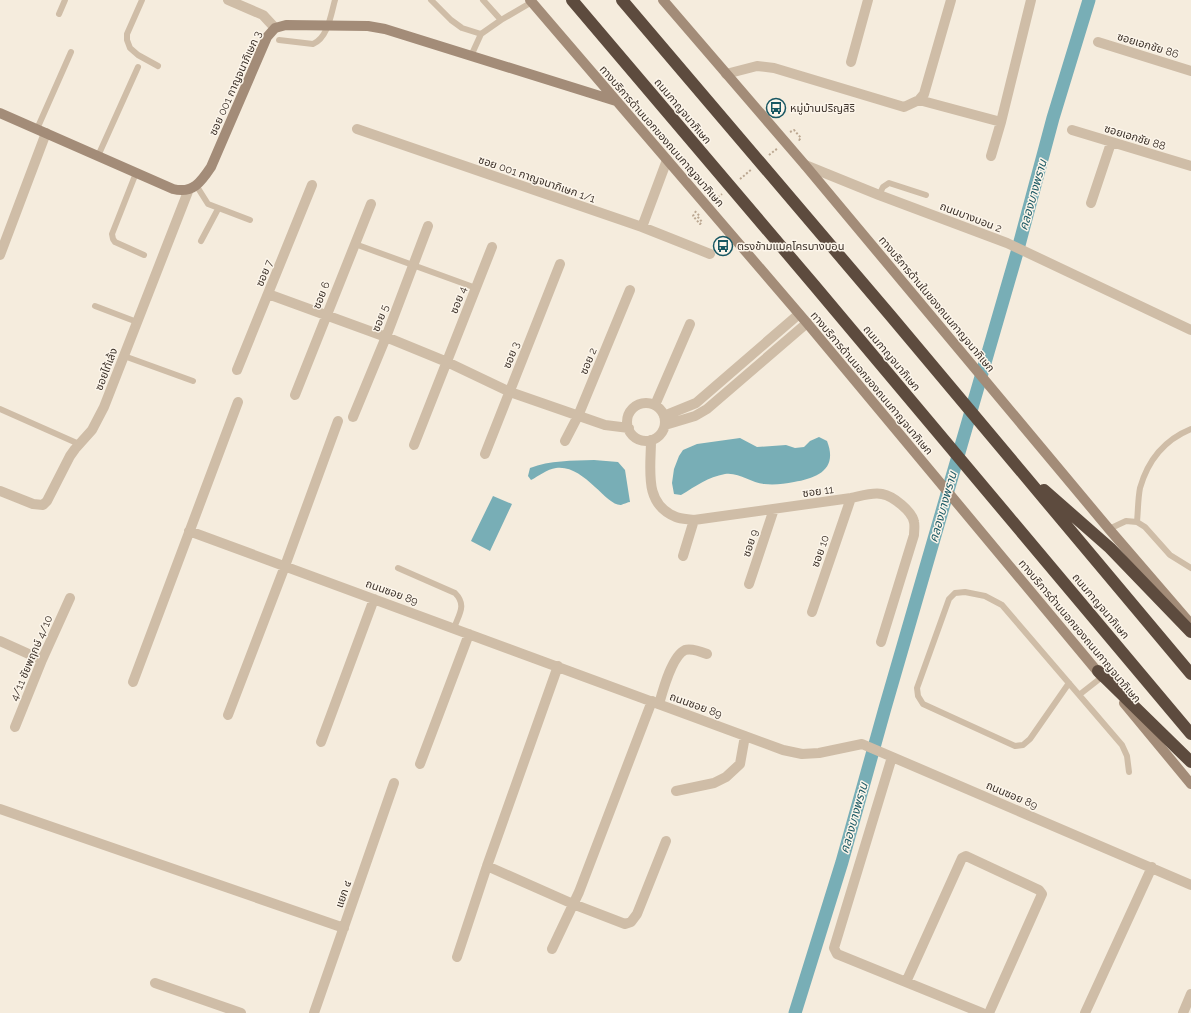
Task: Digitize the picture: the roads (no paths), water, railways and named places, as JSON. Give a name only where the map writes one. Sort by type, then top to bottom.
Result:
[{"type":"highway","name":"ถนนกาญจนาภิเษก","points":[[572,0],[814,285],[914,406],[1191,734]]},
{"type":"highway","points":[[622,0],[890,315],[1191,674]]},
{"type":"highway","points":[[1012,461],[1110,548],[1191,632]]},
{"type":"highway","points":[[1100,674],[1191,762]]},
{"type":"main road","name":"ทางบริการด้านในของถนนกาญจนาภิเษก","points":[[663,0],[805,165],[1191,625]]},
{"type":"main road","name":"ทางบริการด้านนอกของถนนกาญจนาภิเษก","points":[[531,1],[807,323],[1191,784]]},
{"type":"main road","name":"ซอย 001 กาญจนาภิเษก 3","points":[[193,187],[201,182],[211,167],[268,37],[275,28],[286,25],[368,26],[385,29],[616,101]]},
{"type":"main road","points":[[0,113],[173,189],[180,191],[193,187]]},
{"type":"street","points":[[228,0],[263,15],[275,28]]},
{"type":"street","points":[[851,62],[868,0]]},
{"type":"street","points":[[726,74],[757,66],[774,68],[904,107],[919,100],[924,94],[951,0]]},
{"type":"street","points":[[991,156],[1001,122],[1031,0]]},
{"type":"street","name":"ซอยเอกชัย 86","points":[[1098,42],[1191,71]]},
{"type":"street","points":[[919,100],[1001,122]]},
{"type":"street","name":"ซอย 001 กาญจนาภิเษก 1/1","points":[[357,129],[642,228],[710,254]]},
{"type":"street","name":"ซอยเอกชัย 88","points":[[1072,130],[1191,166]]},
{"type":"street","points":[[0,255],[46,133]]},
{"type":"street","points":[[1091,203],[1112,142]]},
{"type":"street","points":[[642,228],[667,160]]},
{"type":"street","name":"ถนนบางบอน 2","points":[[805,165],[879,195],[1007,243],[1191,330]]},
{"type":"street","name":"ซอย 7","points":[[237,370],[312,185]]},
{"type":"street","name":"ซอยไท้เล้ง","points":[[0,491],[33,504],[43,505],[47,501],[70,456],[92,430],[104,407],[137,322],[193,187]]},
{"type":"street","name":"ซอย 6","points":[[295,395],[370,204]]},
{"type":"street","name":"ซอย 5","points":[[353,417],[386,337],[428,226]]},
{"type":"street","name":"ซอย 4","points":[[414,445],[492,247]]},
{"type":"street","name":"ซอย 3","points":[[484,454],[560,264]]},
{"type":"street","name":"ซอย 2","points":[[565,441],[578,416],[630,290]]},
{"type":"street","points":[[268,294],[386,337],[447,362],[510,392],[605,425],[629,428]]},
{"type":"street","points":[[665,420],[696,403],[799,314]]},
{"type":"street","points":[[665,420],[695,416],[707,409],[807,323]]},
{"type":"street","points":[[655,405],[690,324]]},
{"type":"street","points":[[133,682],[238,402]]},
{"type":"street","points":[[643,404],[655,405],[662,412],[665,420],[660,435],[650,440],[640,440],[631,433],[628,422],[629,416],[637,406],[643,404]]},
{"type":"street","points":[[228,715],[338,421]]},
{"type":"street","name":"ซอย 11","points":[[650,440],[650,488],[655,501],[664,510],[676,517],[694,520],[851,498],[871,493],[883,494],[897,501],[909,512],[914,521],[914,534],[881,642]]},
{"type":"street","name":"ซอย 10","points":[[812,612],[851,498]]},
{"type":"street","name":"ซอย 9","points":[[749,584],[774,509]]},
{"type":"street","points":[[683,556],[694,520]]},
{"type":"street","name":"ถนนซอย 89","points":[[189,531],[783,750],[802,754],[819,753],[862,744],[1191,885]]},
{"type":"street","name":"4/11 ชัยพฤกษ์ 4/10","points":[[16,727],[42,660],[70,598]]},
{"type":"street","points":[[321,742],[374,598]]},
{"type":"street","points":[[420,764],[469,634]]},
{"type":"street","points":[[0,641],[42,660]]},
{"type":"street","points":[[552,949],[574,904],[655,702],[668,676],[678,658],[685,650],[707,654]]},
{"type":"street","points":[[457,957],[487,866],[558,666]]},
{"type":"street","points":[[676,791],[714,783],[726,777],[740,764],[745,736]]},
{"type":"street","points":[[891,756],[834,948],[837,954],[982,1013]]},
{"type":"street","name":"แยก ๔","points":[[314,1013],[394,783]]},
{"type":"street","points":[[0,808],[344,928]]},
{"type":"street","points":[[487,866],[574,904],[625,924],[631,922],[637,914],[666,841]]},
{"type":"street","points":[[906,982],[962,858],[966,856],[1039,890],[1042,894],[989,1013]]},
{"type":"street","points":[[1085,1013],[1152,867]]},
{"type":"street","points":[[155,983],[241,1013]]},
{"type":"street","points":[[1183,1013],[1191,994]]},
{"type":"lane","points":[[59,14],[65,0]]},
{"type":"lane","points":[[142,0],[127,34],[127,40],[130,48],[138,55],[158,66]]},
{"type":"lane","points":[[280,40],[313,44],[317,42],[328,25],[335,0]]},
{"type":"lane","points":[[431,0],[451,20],[462,28],[481,34]]},
{"type":"lane","points":[[483,0],[501,20]]},
{"type":"lane","points":[[471,56],[481,34],[531,1]]},
{"type":"lane","points":[[37,129],[71,52]]},
{"type":"lane","points":[[98,156],[138,68]]},
{"type":"lane","points":[[136,173],[112,234],[115,242],[144,256]]},
{"type":"lane","points":[[879,195],[883,187],[889,183],[926,195]]},
{"type":"lane","points":[[193,187],[205,202],[211,206],[250,220]]},
{"type":"lane","points":[[201,241],[218,209]]},
{"type":"lane","points":[[355,244],[476,288]]},
{"type":"lane","points":[[95,306],[137,322]]},
{"type":"lane","points":[[124,356],[193,381]]},
{"type":"lane","points":[[0,409],[79,444]]},
{"type":"lane","points":[[1137,522],[1140,488],[1150,463],[1160,449],[1191,429]]},
{"type":"lane","points":[[1110,530],[1126,521],[1137,522],[1145,527],[1170,555],[1191,568]]},
{"type":"lane","points":[[398,568],[455,593],[460,598],[462,605],[454,628]]},
{"type":"lane","points":[[1069,683],[1030,739],[1023,745],[1015,746],[923,704],[918,696],[918,688],[949,599],[955,593],[965,592],[985,596],[1002,605],[1069,683],[1122,745],[1127,756],[1128,772]]},
{"type":"lane","points":[[1079,695],[1100,674]]},
{"type":"water","points":[[819,437],[827,441],[830,451],[830,459],[824,470],[811,478],[786,483],[768,484],[759,483],[735,475],[725,474],[719,475],[697,485],[681,495],[674,494],[672,483],[674,469],[679,456],[683,450],[697,444],[740,438],[757,447],[786,445],[795,448],[804,447],[810,441]]},
{"type":"water","points":[[594,460],[618,462],[625,470],[630,502],[621,505],[615,504],[585,478],[566,468],[556,468],[546,471],[531,480],[528,476],[530,468],[538,465],[561,461]]},
{"type":"water","points":[[493,496],[512,504],[490,551],[471,541]]},
{"type":"waterway","name":"คลองบางพราน","points":[[795,1013],[842,862],[1018,249],[1053,118],[1089,0]]},
{"type":"place","name":"หมู่บ้านปริญสิริ","points":[[776,108]]},
{"type":"place","name":"ตรงข้ามแมคโครบางบอน","points":[[723,246]]}]
